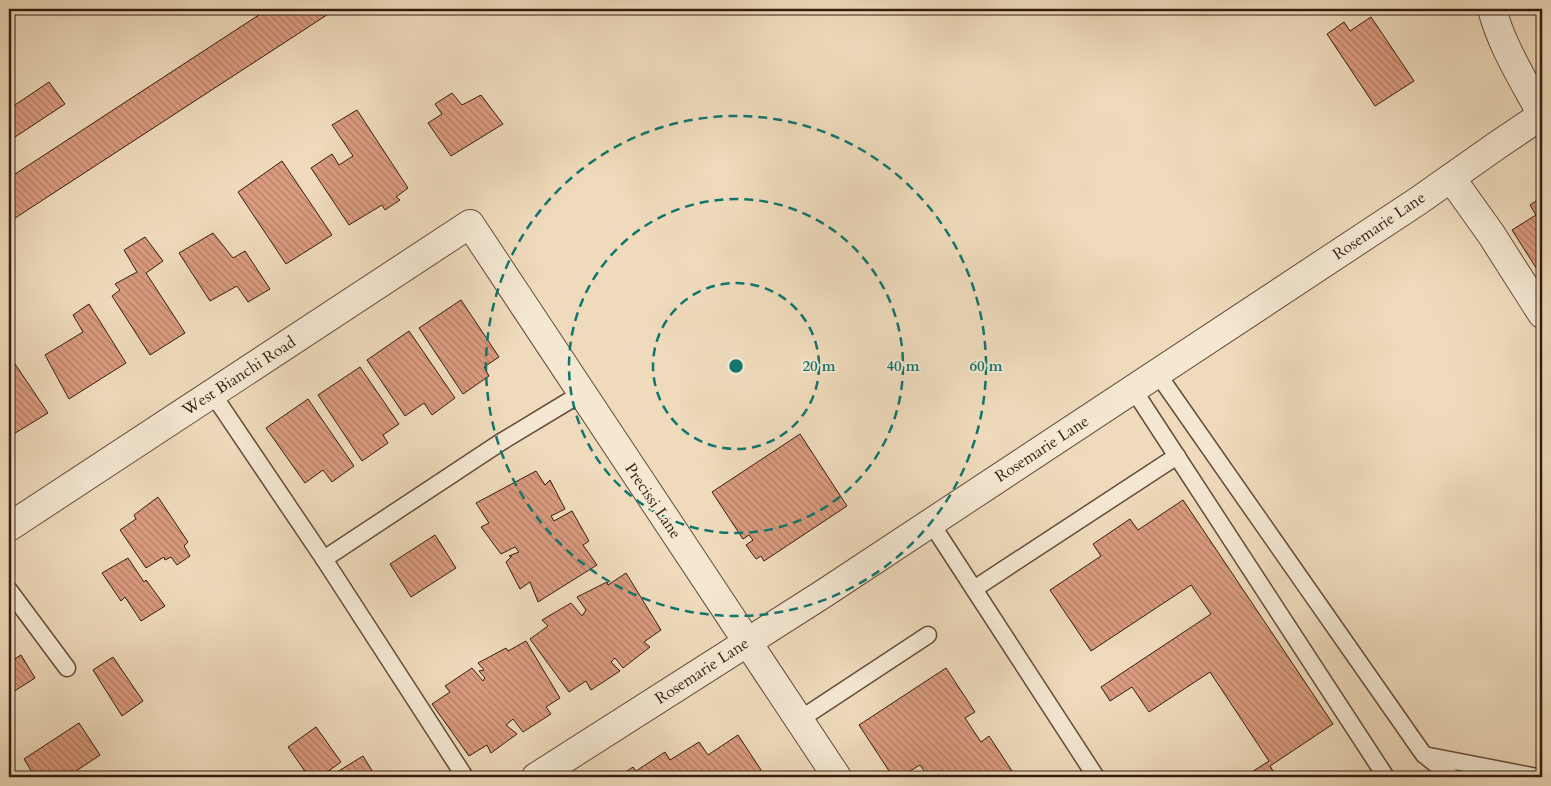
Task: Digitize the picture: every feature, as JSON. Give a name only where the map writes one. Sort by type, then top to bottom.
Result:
[{"type":"street","points":[[1492,9],[1496,25],[1510,55],[1542,115]]},
{"type":"street","name":"Rosemarie Lane","points":[[536,777],[931,523],[1451,178],[1542,115]]},
{"type":"street","points":[[1451,178],[1491,234],[1542,314]]},
{"type":"street","name":"West Bianchi Road","points":[[9,527],[470,224]]},
{"type":"street","name":"Precissi Lane","points":[[470,224],[837,777]]},
{"type":"lane","points":[[1157,373],[1424,755],[1452,777]]},
{"type":"lane","points":[[1133,389],[1386,777]]},
{"type":"lane","points":[[212,393],[324,559],[465,777]]},
{"type":"lane","points":[[324,559],[501,442],[582,393]]},
{"type":"lane","points":[[974,589],[1176,456]]},
{"type":"lane","points":[[931,523],[1096,777]]},
{"type":"lane","points":[[9,590],[67,668]]},
{"type":"lane","points":[[799,720],[928,635]]},
{"type":"lane","points":[[1424,755],[1537,777],[1542,774]]},
{"type":"building","points":[[268,9],[336,9],[9,222],[9,178]]},
{"type":"building","points":[[1371,17],[1414,81],[1375,106],[1327,34],[1344,22],[1350,31]]},
{"type":"building","points":[[49,82],[65,104],[9,141],[9,109]]},
{"type":"building","points":[[452,93],[462,105],[481,95],[503,124],[451,156],[428,123],[442,114],[435,104]]},
{"type":"building","points":[[357,110],[408,188],[396,197],[400,200],[385,210],[382,205],[349,225],[311,168],[332,154],[339,165],[353,156],[332,125]]},
{"type":"building","points":[[282,161],[332,235],[286,264],[238,192]]},
{"type":"building","points":[[1542,197],[1542,286],[1536,276],[1540,274],[1512,230],[1536,215],[1530,205]]},
{"type":"building","points":[[213,233],[233,258],[245,251],[270,289],[248,302],[237,286],[210,301],[179,253]]},
{"type":"building","points":[[145,237],[163,261],[146,273],[185,333],[150,355],[112,296],[120,290],[115,284],[137,272],[124,250]]},
{"type":"building","points":[[461,300],[499,357],[484,367],[489,376],[463,394],[419,328]]},
{"type":"building","points":[[89,304],[126,363],[69,399],[45,355],[83,332],[73,315]]},
{"type":"building","points":[[409,331],[455,398],[432,415],[424,403],[405,416],[367,360]]},
{"type":"building","points":[[9,355],[48,413],[12,435],[9,430]]},
{"type":"building","points":[[360,367],[399,424],[383,435],[388,443],[362,461],[318,395]]},
{"type":"building","points":[[308,399],[354,466],[332,482],[323,470],[305,483],[266,428]]},
{"type":"building","points":[[800,434],[847,506],[764,561],[761,556],[756,559],[746,545],[753,540],[749,535],[743,539],[712,492]]},
{"type":"building","points":[[536,471],[545,485],[550,480],[565,509],[551,516],[554,521],[572,511],[589,541],[583,545],[597,565],[538,602],[530,582],[520,589],[506,562],[512,556],[509,556],[519,552],[515,547],[501,554],[481,527],[489,523],[476,503]]},
{"type":"building","points":[[158,497],[188,542],[184,546],[190,556],[177,565],[171,557],[165,560],[164,557],[146,568],[120,530],[136,519],[134,515]]},
{"type":"building","points":[[1183,500],[1333,724],[1270,766],[1277,777],[1244,777],[1269,761],[1210,672],[1149,712],[1132,687],[1110,701],[1101,687],[1211,614],[1191,585],[1091,651],[1050,590],[1101,556],[1093,544],[1130,519],[1138,530]]},
{"type":"building","points":[[435,535],[456,568],[411,597],[390,564]]},
{"type":"building","points":[[128,558],[144,582],[146,580],[165,606],[141,621],[125,597],[121,601],[102,573]]},
{"type":"building","points":[[626,573],[661,630],[644,642],[650,647],[623,668],[615,658],[611,662],[620,671],[591,690],[586,681],[569,692],[530,639],[548,626],[542,620],[571,603],[582,616],[586,610],[577,597],[607,582],[608,585]]},
{"type":"building","points":[[526,641],[560,698],[546,707],[551,714],[523,732],[513,719],[506,725],[517,734],[491,753],[487,745],[469,756],[432,704],[450,692],[445,686],[472,668],[483,681],[485,678],[479,671],[484,670],[478,663],[506,648],[508,651]]},
{"type":"building","points":[[9,653],[13,660],[21,655],[35,678],[13,692],[9,683]]},
{"type":"building","points":[[113,657],[143,701],[122,716],[93,670]]},
{"type":"building","points":[[946,668],[975,712],[965,718],[981,742],[989,736],[1016,777],[916,777],[925,772],[920,765],[900,777],[893,777],[859,725]]},
{"type":"building","points":[[79,723],[100,755],[67,777],[35,777],[24,759]]},
{"type":"building","points":[[316,727],[341,762],[320,777],[309,777],[288,747]]},
{"type":"building","points":[[738,735],[761,770],[749,777],[618,777],[633,767],[636,771],[665,752],[670,760],[699,742],[708,755]]},
{"type":"building","points":[[363,756],[376,777],[329,777]]}]
